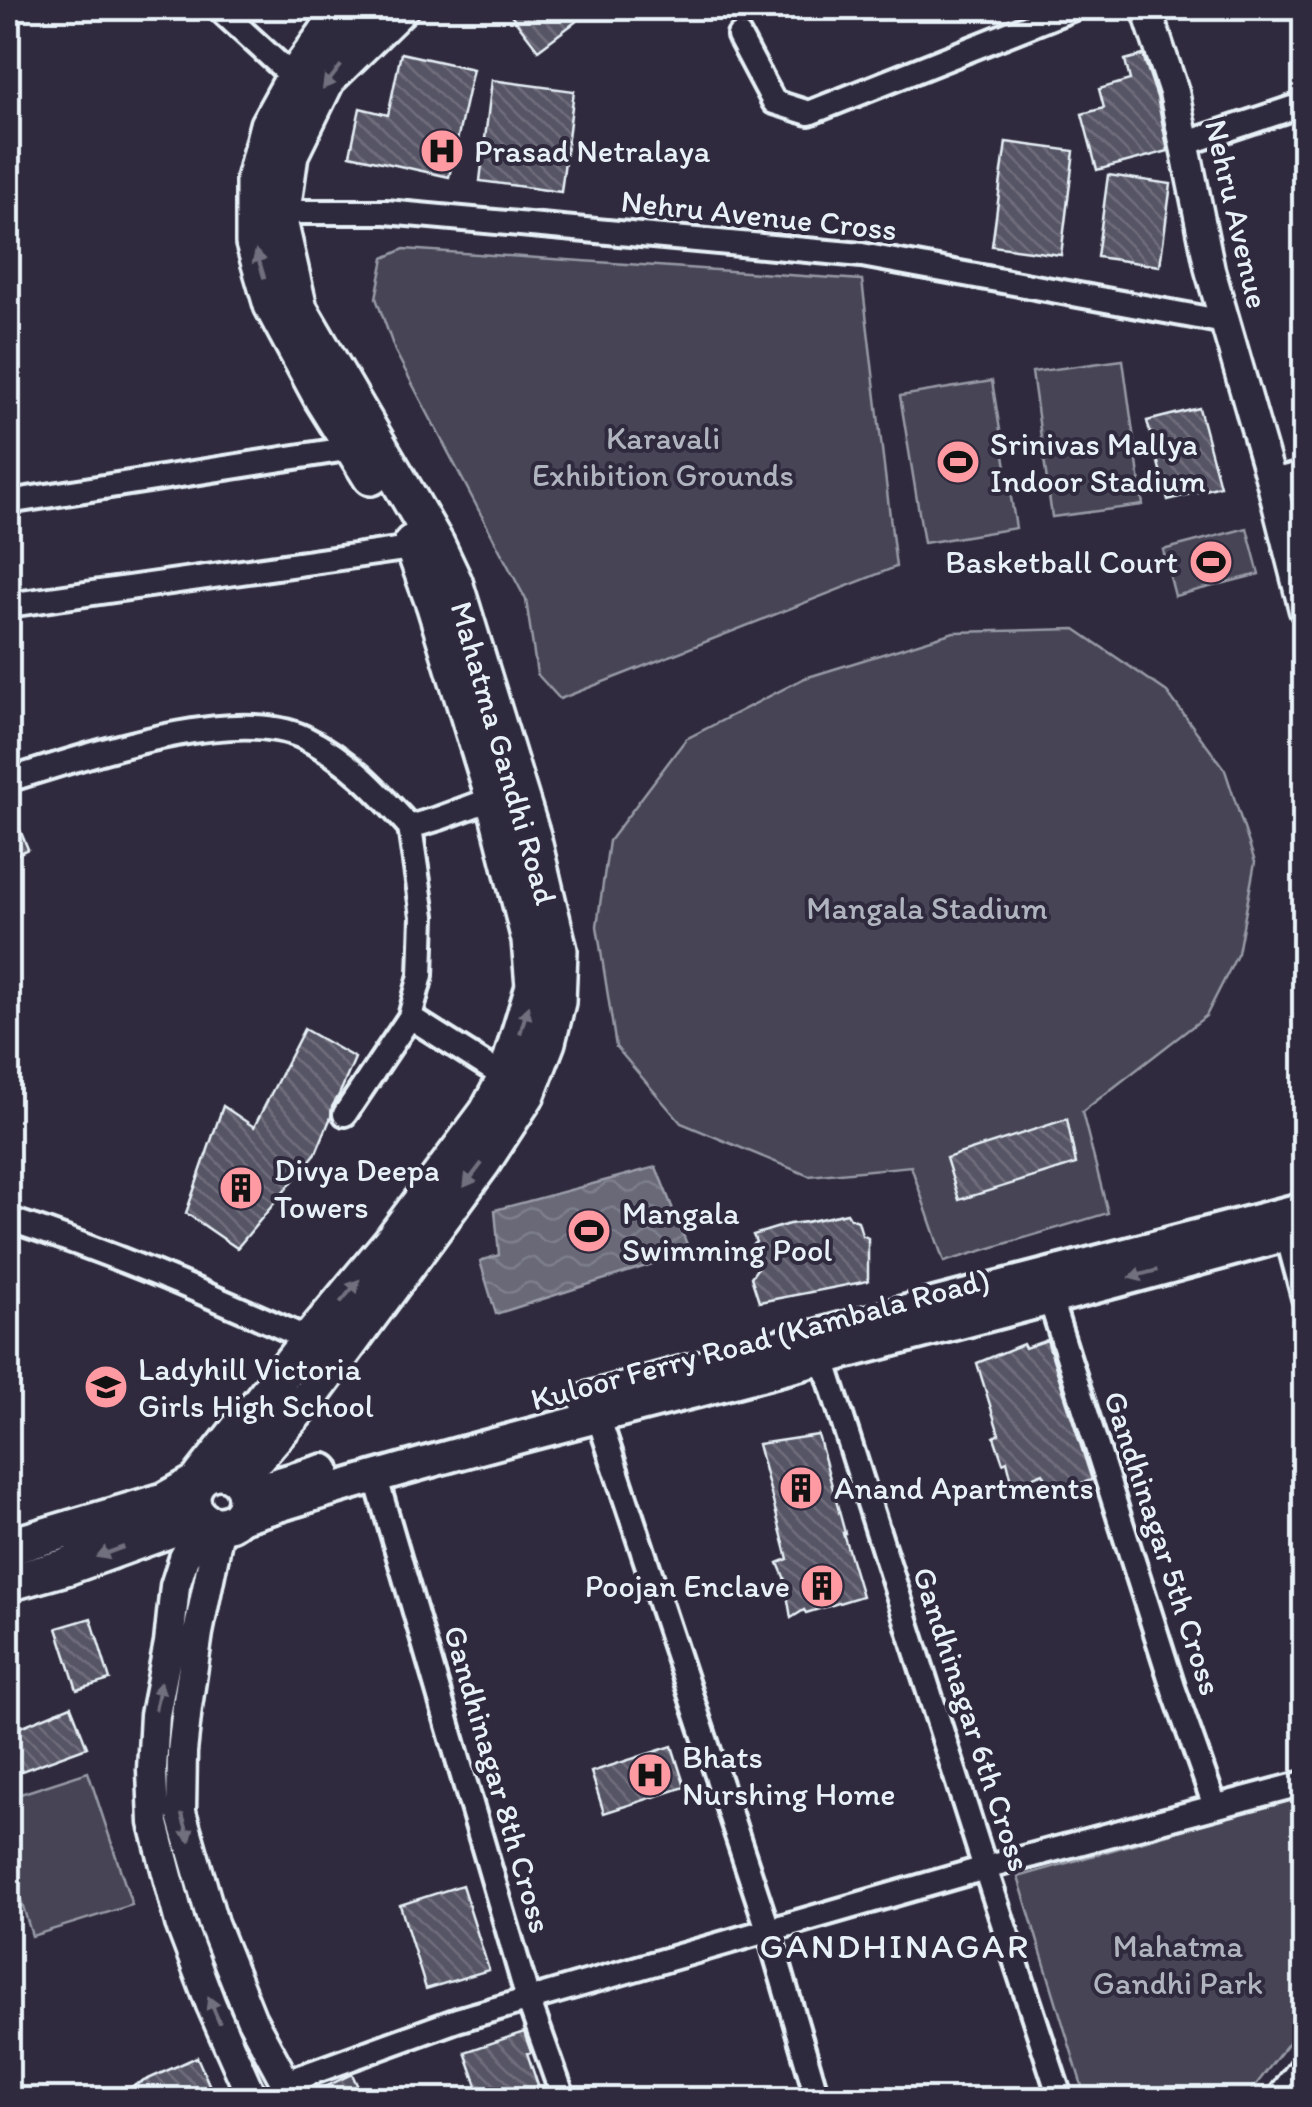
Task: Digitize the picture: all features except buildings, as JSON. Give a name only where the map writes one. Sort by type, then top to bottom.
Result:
[{"type":"main road","name":"Mahatma Gandhi Road","points":[[199,1480],[304,1345],[391,1242],[488,1113],[517,1084],[547,1042],[558,1002],[559,950],[532,836],[454,582],[353,448],[324,400],[272,305],[254,244],[254,180],[268,124],[294,78],[328,31],[356,8]]},
{"type":"main road","name":"Mahatma Gandhi Road","points":[[224,1509],[482,1163],[517,1084],[534,986],[530,940],[494,798],[436,606],[426,546],[299,309],[280,224],[290,154],[327,79],[400,8]]},
{"type":"main road","name":"Kuloor Ferry Road (Kambala Road)","points":[[224,1509],[1304,1208]]},
{"type":"main road","name":"Kuloor Ferry Road (Kambala Road)","points":[[224,1509],[375,1476],[598,1416],[820,1346],[1050,1300],[1296,1233]]},
{"type":"main road","points":[[8,1547],[164,1501],[216,1470],[232,1474],[224,1509],[66,1568],[8,1582]]},
{"type":"street","points":[[218,8],[294,78]]},
{"type":"street","points":[[739,36],[774,102],[810,113],[1074,8]]},
{"type":"street","name":"Nehru Avenue","points":[[1146,8],[1174,92],[1210,270],[1304,610]]},
{"type":"street","points":[[1184,144],[1304,104]]},
{"type":"street","name":"Nehru Avenue Cross","points":[[282,212],[386,212],[862,255],[1224,322]]},
{"type":"street","points":[[8,502],[353,448]]},
{"type":"street","points":[[1272,484],[1304,476]]},
{"type":"street","points":[[8,605],[426,546]]},
{"type":"street","points":[[8,780],[164,736],[257,726],[278,728],[302,737],[365,778],[410,826],[424,935],[421,975],[410,1017],[344,1114]]},
{"type":"street","points":[[410,826],[494,798]]},
{"type":"street","points":[[410,1017],[517,1084]]},
{"type":"street","points":[[8,1219],[80,1242],[212,1296],[299,1335],[304,1345]]},
{"type":"street","points":[[1296,1233],[1304,1298]]},
{"type":"street","name":"Gandhinagar 5th Cross","points":[[1050,1300],[1174,1690],[1216,1806]]},
{"type":"street","name":"Gandhinagar 6th Cross","points":[[820,1346],[1061,2100]]},
{"type":"street","points":[[598,1416],[768,1929],[818,2100]]},
{"type":"street","name":"Gandhinagar 8th Cross","points":[[375,1476],[528,1999],[564,2100]]},
{"type":"street","points":[[224,1509],[198,1632],[182,1752],[181,1812],[210,1913],[250,2018],[290,2091],[456,2020],[985,1868],[1304,1783]]},
{"type":"street","points":[[224,1509],[184,1558],[175,1586],[169,1643],[154,1715],[154,1823],[180,1923],[253,2100]]},
{"type":"street","points":[[180,1923],[210,1913]]},
{"type":"street","points":[[1280,2100],[1304,2068]]},
{"type":"green space","name":"Karavali Exhibition Grounds","points":[[404,249],[862,280],[896,567],[560,699],[537,674],[526,600],[395,351],[376,298],[384,258]]},
{"type":"green space","points":[[1123,360],[1143,505],[1052,517],[1032,372]]},
{"type":"green space","name":"Srinivas Mallya Indoor Stadium","points":[[992,381],[1016,528],[924,543],[900,396]]},
{"type":"green space","name":"Basketball Court","points":[[1247,528],[1259,574],[1175,596],[1163,550]]},
{"type":"green space","name":"Mangala Stadium","points":[[1075,629],[1167,692],[1225,770],[1255,862],[1238,953],[1206,1016],[1082,1112],[1108,1213],[944,1262],[911,1166],[809,1176],[681,1123],[616,1047],[597,926],[609,841],[686,739],[805,678],[954,632]]},
{"type":"green space","points":[[88,1772],[132,1905],[32,1936],[8,1857],[8,1798]]},
{"type":"green space","name":"Mahatma Gandhi Park","points":[[1304,1795],[1304,2023],[1245,2099],[1086,2099],[1018,1877]]},
{"type":"water","name":"Mangala Swimming Pool","points":[[656,1167],[690,1252],[496,1314],[480,1261],[499,1255],[495,1210]]},
{"type":"place","name":"Prasad Netralaya","points":[[442,151]]},
{"type":"place","name":"Srinivas Mallya Indoor Stadium","points":[[958,462]]},
{"type":"place","name":"Basketball Court","points":[[1211,562]]},
{"type":"place","name":"Divya Deepa Towers","points":[[241,1188]]},
{"type":"place","name":"Mangala Swimming Pool","points":[[589,1231]]},
{"type":"place","name":"Ladyhill Victoria Girls High School","points":[[106,1387]]},
{"type":"place","name":"Anand Apartments","points":[[801,1488]]},
{"type":"place","name":"Poojan Enclave","points":[[822,1586]]},
{"type":"place","name":"Bhats Nurshing Home","points":[[650,1775]]},
{"type":"district","name":"GANDHINAGAR","points":[[895,1946]]}]
